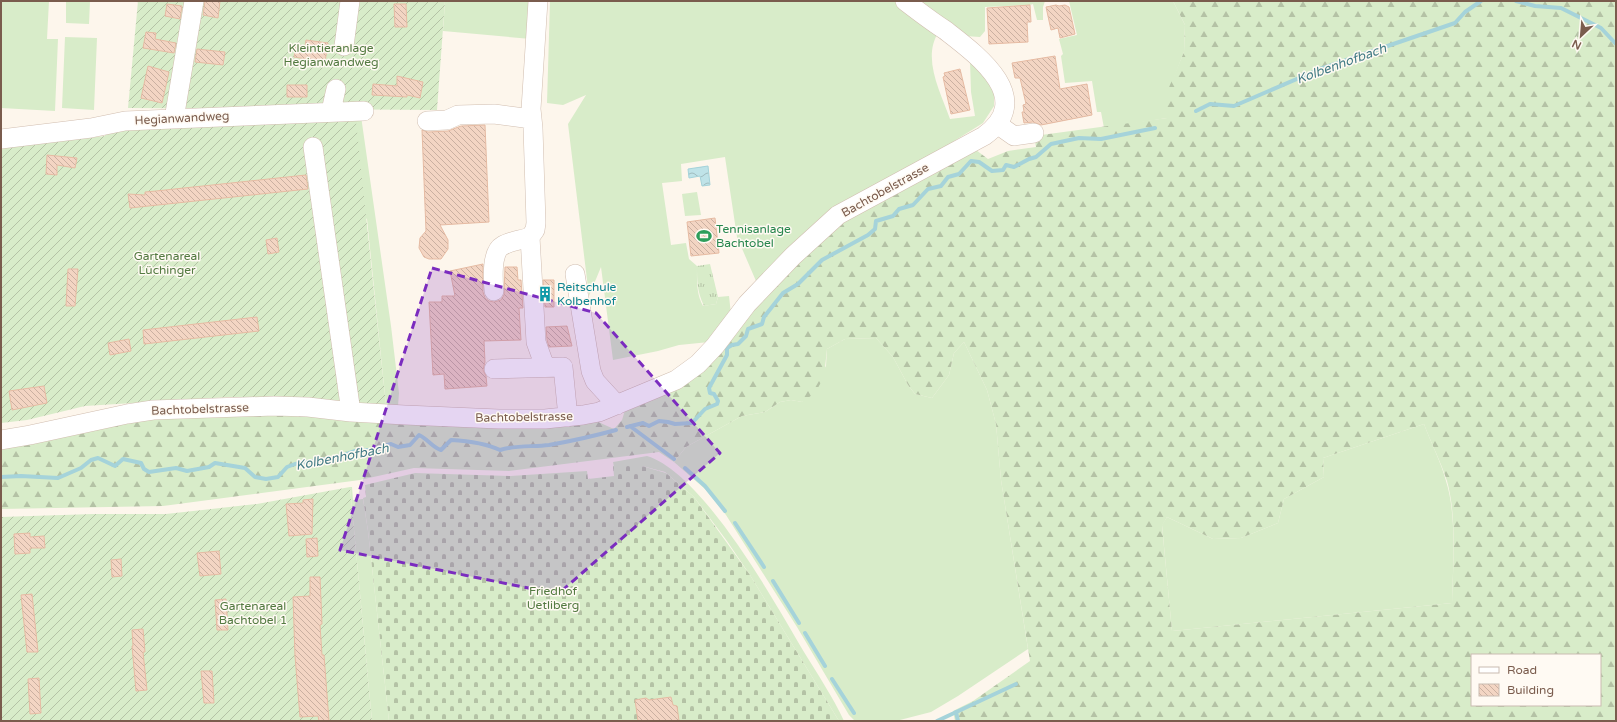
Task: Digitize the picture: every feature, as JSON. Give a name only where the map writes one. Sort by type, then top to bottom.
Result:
[{"type":"street","points":[[174,119],[194,1]]},
{"type":"street","points":[[344,46],[350,1]]},
{"type":"street","points":[[494,291],[495,262],[498,250],[506,244],[530,237],[535,230],[532,120],[530,109],[538,1]]},
{"type":"street","points":[[905,1],[974,52],[998,79],[1003,88],[1005,105],[1003,113],[997,124],[1014,136],[1034,133]]},
{"type":"street","points":[[331,111],[336,89]]},
{"type":"street","name":"Hegianwandweg","points":[[1,139],[91,128],[126,121],[331,111],[364,111]]},
{"type":"street","points":[[427,121],[447,120],[458,115],[494,114],[532,120]]},
{"type":"street","name":"Bachtobelstrasse","points":[[1,440],[153,410],[274,406],[308,407],[351,412],[499,419],[545,419],[590,414],[676,380],[698,364],[715,346],[747,304],[800,248],[838,215],[980,138],[997,124]]},
{"type":"street","points":[[313,147],[351,412]]},
{"type":"street","points":[[530,237],[536,342],[545,367]]},
{"type":"street","points":[[575,274],[590,371],[595,382],[617,404]]},
{"type":"street","points":[[494,369],[563,367],[568,417]]},
{"type":"highlighted area","points":[[432,268],[596,313],[720,453],[558,594],[340,550]]},
{"type":"green space","points":[[1,1],[49,1],[47,39],[58,39],[55,111],[1,108]]},
{"type":"green space","points":[[66,1],[90,1],[89,24],[66,23]]},
{"type":"green space","name":"Kleintieranlage Hegianwandweg","points":[[138,1],[445,1],[437,110],[128,108]]},
{"type":"green space","points":[[445,1],[534,1],[531,39],[443,31]]},
{"type":"green space","points":[[550,1],[898,1],[938,33],[934,43],[932,65],[938,87],[950,119],[975,116],[971,92],[970,61],[980,68],[994,92],[994,106],[983,123],[935,153],[756,281],[737,237],[725,157],[681,164],[682,181],[662,183],[671,245],[686,243],[689,259],[697,266],[698,291],[703,306],[716,304],[718,297],[729,296],[731,314],[709,342],[679,345],[613,360],[601,267],[589,296],[568,124],[586,95],[563,105],[547,103]]},
{"type":"green space","points":[[919,1],[1045,1],[1043,7],[1043,20],[1037,20],[1033,4],[985,7],[985,31],[980,37],[965,36]]},
{"type":"green space","points":[[1069,1],[1173,1],[1185,25],[1184,52],[1167,95],[1167,118],[1104,128],[1101,112],[1097,112],[1092,81],[1065,83],[1061,56],[1063,54],[1059,39],[1077,35]]},
{"type":"green space","points":[[1173,1],[1616,1],[1616,721],[955,721],[953,711],[973,701],[1030,661],[1001,480],[996,424],[987,390],[964,342],[954,353],[949,375],[932,398],[915,394],[908,385],[893,357],[876,338],[845,339],[827,349],[824,377],[815,393],[802,402],[791,400],[780,402],[765,412],[742,416],[686,447],[674,462],[659,452],[509,471],[414,468],[360,480],[163,506],[1,509],[1,445],[134,418],[210,413],[596,421],[614,429],[622,420],[625,410],[677,386],[841,219],[976,150],[988,159],[1008,151],[1036,147],[1034,136],[1167,118],[1167,92],[1184,52],[1185,25]],"holes":[[[1424,424],[1445,474],[1452,510],[1454,542],[1452,603],[1172,631],[1162,526],[1167,517],[1213,539],[1241,538],[1278,523],[1284,499],[1324,477],[1323,458]]]},
{"type":"green space","points":[[65,37],[97,38],[94,110],[62,108]]},
{"type":"green space","points":[[361,116],[391,326],[399,393],[398,406],[386,405],[367,219],[217,119]]},
{"type":"green space","name":"Gartenareal Lüchinger","points":[[356,121],[386,405],[307,398],[229,397],[85,406],[27,420],[1,423],[1,148],[105,136],[106,129]]},
{"type":"green space","points":[[697,192],[701,215],[685,216],[682,194]]},
{"type":"green space","points":[[710,264],[718,297],[716,304],[704,306],[697,281],[697,266]]},
{"type":"green space","points":[[876,338],[893,357],[908,385],[915,394],[932,398],[949,375],[954,353],[964,342],[987,390],[996,424],[1001,480],[1028,649],[958,696],[931,712],[896,721],[855,721],[849,715],[797,627],[726,515],[705,489],[674,462],[686,447],[742,416],[765,412],[780,402],[791,400],[802,402],[826,366],[827,349],[845,339]]},
{"type":"green space","points":[[1424,424],[1446,481],[1452,509],[1454,541],[1452,603],[1172,631],[1162,525],[1167,517],[1213,539],[1241,538],[1278,523],[1284,499],[1324,477],[1323,458]]},
{"type":"green space","points":[[647,456],[669,467],[691,487],[713,512],[735,541],[775,602],[844,721],[839,721],[750,575],[694,497],[665,472],[642,466],[614,467],[613,462]]},
{"type":"green space","name":"Friedhof Uetliberg","points":[[613,466],[642,466],[666,473],[694,497],[750,575],[839,721],[389,721],[363,498],[366,497],[365,485],[415,473],[510,476],[587,471],[588,479],[614,476]]},
{"type":"green space","points":[[350,487],[352,487],[353,500],[363,499],[368,531],[389,721],[372,721]]},
{"type":"green space","name":"Gartenareal Bachtobel 1","points":[[350,487],[372,721],[1,721],[1,517],[93,514],[166,514],[257,504]]},
{"type":"water","points":[[708,166],[710,185],[702,186],[700,176],[689,178],[688,169]]},
{"type":"building","points":[[205,1],[220,1],[218,18],[203,15]]},
{"type":"building","points":[[167,4],[182,6],[180,19],[165,16]]},
{"type":"building","points":[[394,4],[406,4],[407,27],[395,27]]},
{"type":"building","points":[[1030,5],[1031,22],[1027,22],[1028,42],[989,44],[987,8]]},
{"type":"building","points":[[1065,5],[1069,7],[1075,34],[1060,38],[1058,28],[1051,30],[1046,7]]},
{"type":"building","points":[[146,32],[156,33],[155,39],[176,43],[174,53],[143,48]]},
{"type":"building","points":[[306,40],[328,43],[325,62],[294,57],[296,45],[305,46]]},
{"type":"building","points":[[197,49],[225,52],[223,65],[195,62]]},
{"type":"building","points":[[1055,56],[1060,89],[1087,84],[1092,115],[1041,125],[1033,122],[1024,123],[1022,112],[1024,112],[1023,105],[1026,104],[1020,78],[1015,78],[1012,63]]},
{"type":"building","points":[[148,66],[169,72],[162,103],[141,98]]},
{"type":"building","points":[[960,69],[970,110],[951,114],[943,77],[945,76],[944,73]]},
{"type":"building","points":[[397,76],[423,82],[420,98],[407,95],[407,97],[372,95],[373,84],[397,86]]},
{"type":"building","points":[[287,85],[307,85],[307,97],[287,97]]},
{"type":"building","points":[[485,125],[489,222],[440,225],[448,240],[448,249],[441,259],[429,259],[424,257],[419,248],[420,238],[426,231],[422,130],[428,132],[448,131],[461,126]]},
{"type":"building","points":[[47,155],[77,158],[75,168],[57,165],[57,175],[46,174]]},
{"type":"building","points":[[306,175],[308,189],[130,208],[128,194],[145,195],[145,192]]},
{"type":"building","name":"Tennisanlage Bachtobel","points":[[715,218],[719,253],[691,256],[687,222]]},
{"type":"building","points":[[277,238],[279,252],[268,254],[266,240]]},
{"type":"building","points":[[483,264],[483,292],[485,298],[494,302],[501,300],[504,295],[505,267],[517,267],[518,280],[521,280],[523,308],[519,308],[521,340],[484,341],[485,362],[483,370],[486,376],[487,386],[445,389],[444,374],[433,375],[429,302],[442,302],[442,296],[455,296],[450,271]]},
{"type":"building","points":[[68,269],[78,269],[75,306],[66,306]]},
{"type":"building","points":[[543,280],[554,280],[554,307],[545,307]]},
{"type":"building","points":[[257,317],[259,331],[144,344],[143,330]]},
{"type":"building","points":[[567,326],[572,346],[549,347],[546,327]]},
{"type":"building","points":[[129,339],[131,351],[110,355],[108,343]]},
{"type":"building","points":[[44,386],[47,403],[12,410],[9,391]]},
{"type":"building","points":[[313,499],[312,534],[289,536],[286,504],[303,503],[303,500]]},
{"type":"building","points":[[30,533],[30,537],[44,536],[45,548],[30,548],[30,553],[15,554],[14,534]]},
{"type":"building","points":[[317,538],[318,556],[307,557],[306,539]]},
{"type":"building","points":[[219,551],[221,574],[200,576],[197,553]]},
{"type":"building","points":[[121,559],[122,576],[112,577],[111,560]]},
{"type":"building","points":[[310,577],[320,577],[322,624],[320,625],[329,721],[319,721],[318,716],[300,717],[295,656],[293,597],[310,596]]},
{"type":"building","points":[[32,594],[38,652],[27,652],[21,595]]},
{"type":"building","points":[[226,599],[228,630],[217,630],[215,600]]},
{"type":"building","points":[[143,629],[145,652],[143,652],[147,690],[136,691],[132,630]]},
{"type":"building","points":[[201,671],[212,671],[214,703],[204,703]]},
{"type":"building","points":[[39,678],[41,713],[30,714],[28,679]]},
{"type":"building","points":[[671,697],[673,705],[677,706],[679,721],[638,721],[635,700]]},
{"type":"waterway","name":"Kolbenhofbach","points":[[1196,111],[1210,104],[1234,106],[1320,69],[1455,23],[1465,12],[1481,1]]},
{"type":"waterway","name":"Kolbenhofbach","points":[[1516,1],[1535,6],[1561,8],[1601,28],[1616,44]]},
{"type":"waterway","name":"Kolbenhofbach","points":[[627,427],[643,423],[649,426],[659,421],[675,424],[692,423],[705,409],[717,404],[718,401],[714,394],[710,393],[709,388],[727,355],[727,348],[738,344],[746,336],[748,329],[762,324],[764,317],[783,293],[798,284],[822,260],[868,235],[875,229],[876,221],[893,216],[899,209],[913,205],[928,189],[941,186],[948,177],[959,174],[971,161],[979,162],[992,171],[1003,170],[1006,165],[1014,167],[1036,157],[1051,144],[1079,138],[1101,139],[1155,128]]},
{"type":"waterway","points":[[630,426],[674,459]]},
{"type":"waterway","name":"Kolbenhofbach","points":[[1,477],[21,476],[58,478],[81,468],[91,460],[98,458],[115,466],[123,459],[141,463],[144,469],[149,472],[176,468],[187,471],[209,467],[215,463],[245,468],[255,477],[266,479],[278,477],[287,467],[295,464],[338,457],[358,450],[370,450],[391,444],[398,447],[410,445],[419,435],[441,450],[451,440],[476,443],[500,450],[506,448],[549,445],[616,430]]},
{"type":"waterway","points":[[685,468],[705,486],[725,511]]},
{"type":"waterway","points":[[735,523],[764,567]]},
{"type":"waterway","points":[[773,581],[799,623]]},
{"type":"waterway","points":[[805,633],[825,666]]},
{"type":"waterway","points":[[832,679],[854,713]]},
{"type":"waterway","points":[[937,721],[1016,684]]},
{"type":"waterway","points":[[956,712],[958,721]]},
{"type":"place","name":"Tennisanlage Bachtobel","points":[[704,236]]},
{"type":"place","name":"Reitschule Kolbenhof","points":[[545,294]]}]
